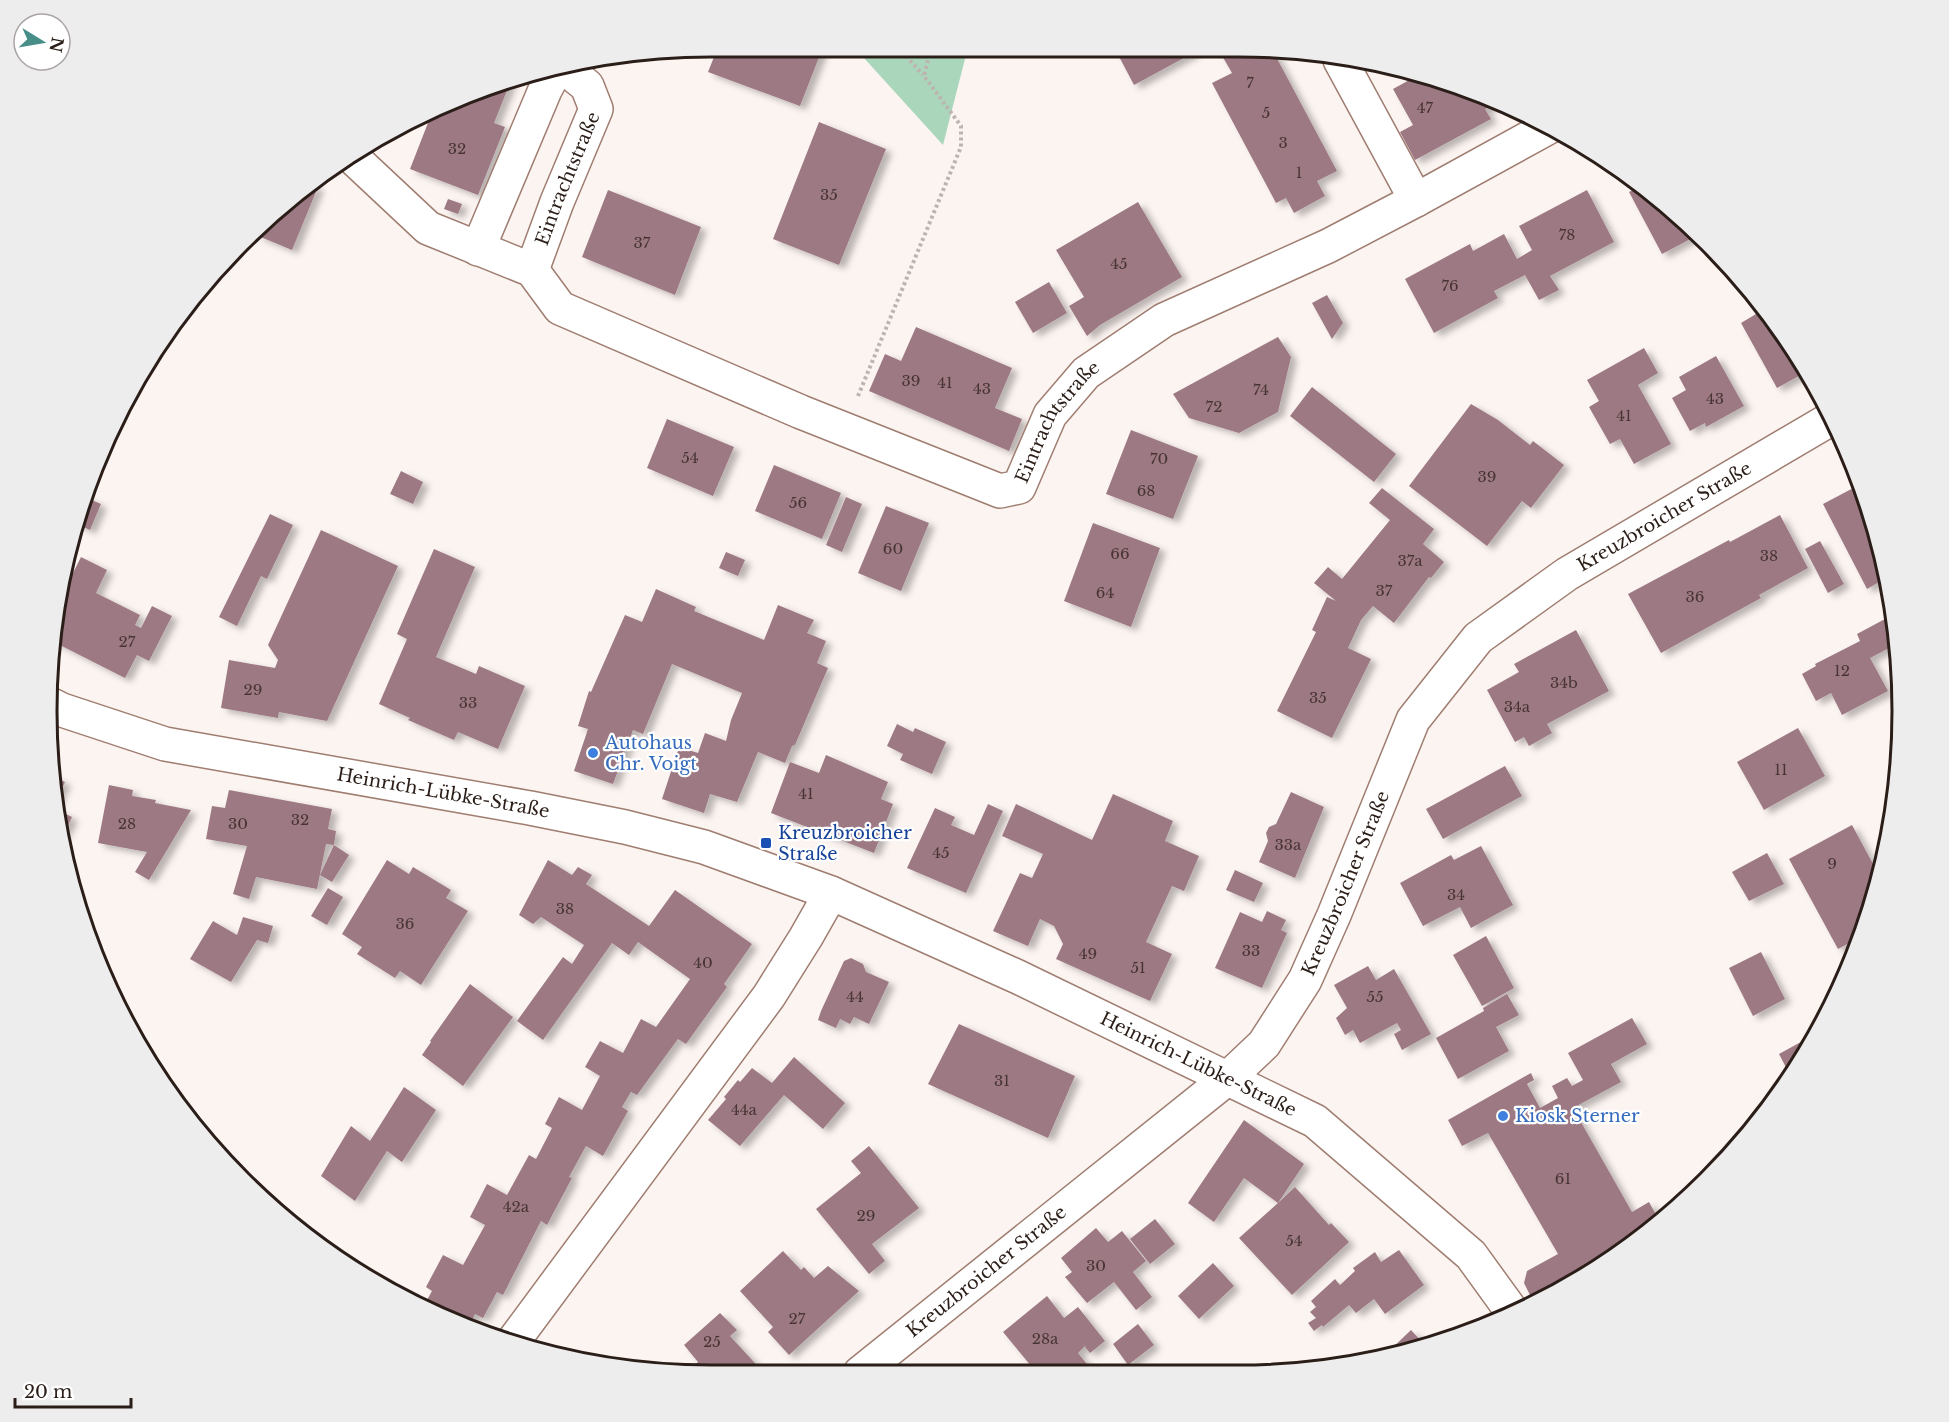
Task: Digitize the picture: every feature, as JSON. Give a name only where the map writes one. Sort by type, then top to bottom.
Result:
[{"type":"street","points":[[1343,66],[1416,200]]},
{"type":"street","name":"Eintrachtstraße","points":[[532,270],[557,202],[596,109],[586,86],[570,73]]},
{"type":"street","points":[[478,249],[551,77]]},
{"type":"street","name":"Eintrachtstraße","points":[[358,161],[428,228],[532,270],[560,308],[801,412],[1000,491],[1019,486],[1050,415],[1086,373],[1164,320],[1328,246],[1541,132]]},
{"type":"street","name":"Kreuzbroicher Straße","points":[[870,1365],[1228,1078],[1264,1044],[1305,980],[1334,915],[1413,720],[1478,638],[1567,574],[1825,422]]},
{"type":"street","name":"Heinrich-Lübke-Straße","points":[[57,708],[165,744],[519,806],[625,827],[704,847],[831,893],[1018,977],[1315,1121],[1471,1256],[1508,1306]]},
{"type":"street","points":[[517,1335],[769,996],[831,893]]},
{"type":"path","points":[[844,429],[961,147],[962,126],[908,57]]},
{"type":"path","points":[[924,76],[929,57]]},
{"type":"green space","points":[[863,57],[965,57],[943,145]]},
{"type":"building","points":[[714,57],[819,57],[800,106],[708,72]]},
{"type":"building","points":[[1119,57],[1186,57],[1134,85]]},
{"type":"building","points":[[1223,57],[1277,58],[1337,171],[1317,181],[1325,196],[1294,213],[1286,198],[1276,203],[1212,83],[1232,73]]},
{"type":"building","points":[[1410,80],[1488,107],[1485,109],[1491,119],[1415,160],[1400,132],[1413,125],[1393,89]]},
{"type":"building","points":[[507,90],[494,123],[505,127],[478,195],[410,169],[429,121]]},
{"type":"building","points":[[819,122],[886,149],[839,265],[773,239]]},
{"type":"building","points":[[317,189],[292,250],[261,237]]},
{"type":"building","points":[[608,190],[701,227],[675,295],[582,257]]},
{"type":"building","points":[[1587,190],[1614,242],[1550,276],[1559,290],[1539,300],[1525,275],[1494,291],[1498,298],[1434,333],[1405,279],[1470,244],[1473,251],[1504,234],[1517,259],[1532,250],[1519,226]]},
{"type":"building","points":[[1633,190],[1636,192],[1690,239],[1662,254],[1629,192]]},
{"type":"building","points":[[448,199],[462,204],[458,214],[444,209]]},
{"type":"building","points":[[1138,202],[1182,277],[1100,325],[1087,336],[1069,306],[1084,297],[1056,250]]},
{"type":"building","points":[[1049,282],[1067,313],[1033,333],[1015,302]]},
{"type":"building","points":[[1327,295],[1343,323],[1332,339],[1312,303]]},
{"type":"building","points":[[1757,313],[1799,376],[1777,388],[1741,323]]},
{"type":"building","points":[[916,327],[1012,368],[995,408],[1022,419],[1009,451],[869,391],[885,354],[901,361]]},
{"type":"building","points":[[1278,337],[1291,357],[1278,412],[1239,433],[1189,418],[1173,394]]},
{"type":"building","points":[[1644,348],[1658,373],[1638,385],[1671,444],[1634,464],[1620,439],[1610,444],[1589,407],[1599,401],[1587,380]]},
{"type":"building","points":[[1716,356],[1744,406],[1706,427],[1705,423],[1690,431],[1672,398],[1686,390],[1679,377]]},
{"type":"building","points":[[1312,387],[1396,454],[1374,482],[1290,416]]},
{"type":"building","points":[[1471,404],[1498,420],[1530,445],[1533,441],[1564,465],[1531,508],[1522,501],[1487,546],[1409,486]]},
{"type":"building","points":[[667,419],[734,447],[713,496],[647,468]]},
{"type":"building","points":[[1131,430],[1198,456],[1173,519],[1106,494]]},
{"type":"building","points":[[774,465],[841,493],[822,539],[755,511]]},
{"type":"building","points":[[401,471],[423,482],[413,504],[390,494]]},
{"type":"building","points":[[1382,488],[1434,529],[1423,544],[1444,562],[1431,578],[1429,577],[1394,623],[1373,606],[1361,620],[1348,648],[1371,659],[1332,738],[1277,711],[1316,632],[1312,630],[1327,597],[1336,601],[1314,583],[1328,567],[1342,579],[1390,520],[1369,503]]},
{"type":"building","points":[[1852,489],[1870,542],[1879,582],[1867,589],[1823,504]]},
{"type":"building","points":[[846,497],[862,504],[842,552],[826,545]]},
{"type":"building","points":[[92,500],[101,504],[90,530],[84,527]]},
{"type":"building","points":[[886,506],[929,523],[901,591],[858,573]]},
{"type":"building","points":[[270,514],[293,525],[267,579],[261,576],[237,626],[219,617]]},
{"type":"building","points":[[1780,515],[1808,568],[1759,595],[1761,598],[1661,653],[1628,594]]},
{"type":"building","points":[[1093,523],[1160,548],[1131,627],[1064,601]]},
{"type":"building","points":[[321,530],[398,566],[327,721],[279,712],[278,718],[221,708],[229,660],[275,668],[278,660],[268,645]]},
{"type":"building","points":[[1820,541],[1844,584],[1828,593],[1805,549]]},
{"type":"building","points":[[434,549],[475,567],[436,657],[476,674],[479,666],[525,686],[498,749],[458,732],[454,740],[408,720],[410,718],[379,704],[407,639],[397,634]]},
{"type":"building","points":[[726,552],[745,560],[738,576],[719,568]]},
{"type":"building","points":[[81,557],[107,570],[96,593],[140,615],[135,625],[141,628],[152,606],[172,616],[149,661],[137,655],[125,678],[61,645],[72,576]]},
{"type":"building","points":[[656,589],[696,607],[694,611],[764,640],[778,605],[814,620],[807,633],[826,641],[817,663],[828,668],[785,763],[758,752],[737,802],[710,794],[704,813],[662,799],[679,747],[698,753],[705,733],[726,741],[731,720],[742,693],[672,664],[643,734],[633,730],[613,784],[574,771],[588,729],[578,726],[589,691],[591,692],[625,615],[642,622]]},
{"type":"building","points":[[1885,619],[1889,648],[1870,658],[1888,691],[1842,715],[1831,693],[1816,701],[1802,674],[1816,666],[1815,664],[1860,641],[1857,634]]},
{"type":"building","points":[[1576,630],[1609,691],[1547,724],[1552,733],[1529,746],[1524,737],[1515,742],[1487,690],[1519,672],[1514,664]]},
{"type":"building","points":[[897,724],[913,732],[915,728],[946,742],[932,774],[900,760],[903,754],[887,746]]},
{"type":"building","points":[[1798,728],[1825,776],[1764,810],[1737,762]]},
{"type":"building","points":[[826,755],[888,782],[881,799],[893,804],[874,853],[771,813],[790,762],[819,773]]},
{"type":"building","points":[[1505,766],[1522,796],[1443,839],[1426,809]]},
{"type":"building","points":[[109,785],[133,790],[132,796],[191,810],[149,880],[135,872],[147,852],[98,843]]},
{"type":"building","points":[[229,790],[332,809],[328,829],[336,831],[334,845],[326,844],[317,889],[256,877],[249,899],[233,894],[247,846],[206,839],[212,806],[225,808]]},
{"type":"building","points":[[1291,792],[1324,807],[1295,878],[1259,862],[1268,841],[1266,833],[1269,827],[1276,824]]},
{"type":"building","points":[[1113,794],[1173,821],[1165,841],[1199,856],[1184,891],[1172,886],[1146,942],[1172,954],[1150,1001],[1056,959],[1063,944],[1054,926],[1040,919],[1028,946],[993,931],[1020,873],[1032,878],[1043,854],[1002,836],[1016,804],[1092,840]]},
{"type":"building","points":[[988,804],[1003,811],[966,893],[907,868],[935,808],[955,817],[951,825],[974,835]]},
{"type":"building","points":[[66,814],[72,817],[68,826]]},
{"type":"building","points":[[1852,825],[1873,865],[1849,943],[1838,949],[1789,859]]},
{"type":"building","points":[[334,845],[349,855],[332,882],[320,875]]},
{"type":"building","points":[[1481,846],[1513,905],[1471,928],[1460,907],[1423,926],[1400,883],[1451,855],[1454,860]]},
{"type":"building","points":[[1767,853],[1784,884],[1749,901],[1732,872]]},
{"type":"building","points":[[387,860],[409,874],[413,867],[451,890],[446,898],[468,911],[421,985],[400,971],[395,978],[357,954],[362,947],[342,934]]},
{"type":"building","points":[[548,860],[572,875],[578,867],[592,875],[586,884],[649,926],[675,890],[752,944],[724,984],[727,987],[686,1044],[678,1039],[637,1095],[631,1092],[622,1107],[628,1111],[603,1156],[586,1146],[547,1225],[541,1221],[503,1295],[497,1292],[483,1318],[475,1314],[472,1319],[427,1300],[432,1291],[426,1287],[443,1255],[463,1265],[485,1225],[470,1217],[487,1184],[507,1195],[529,1155],[536,1159],[552,1128],[545,1124],[559,1097],[582,1110],[600,1076],[585,1067],[600,1041],[623,1053],[641,1019],[656,1027],[690,979],[638,942],[629,955],[612,943],[543,1040],[517,1021],[563,957],[572,964],[584,945],[541,917],[533,924],[519,915]]},
{"type":"building","points":[[1235,870],[1263,883],[1254,902],[1226,890]]},
{"type":"building","points":[[328,888],[343,897],[327,925],[311,916]]},
{"type":"building","points":[[1267,911],[1286,920],[1281,930],[1287,933],[1262,988],[1215,968],[1240,912],[1262,922]]},
{"type":"building","points":[[243,917],[273,926],[268,943],[257,940],[231,982],[190,959],[213,921],[237,935]]},
{"type":"building","points":[[1486,936],[1514,988],[1482,1006],[1453,955]]},
{"type":"building","points":[[1761,952],[1785,999],[1753,1016],[1729,968]]},
{"type":"building","points":[[851,958],[863,964],[866,972],[889,982],[869,1024],[854,1017],[850,1024],[840,1019],[836,1028],[818,1020],[844,961]]},
{"type":"building","points":[[1368,966],[1376,980],[1394,969],[1431,1034],[1402,1050],[1394,1034],[1401,1030],[1397,1023],[1360,1043],[1353,1030],[1345,1035],[1336,1018],[1347,1008],[1334,985]]},
{"type":"building","points":[[470,984],[513,1017],[463,1086],[422,1055]]},
{"type":"building","points":[[1507,994],[1519,1015],[1496,1027],[1509,1051],[1458,1079],[1436,1038],[1484,1011],[1483,1008]]},
{"type":"building","points":[[1632,1018],[1647,1044],[1611,1064],[1621,1082],[1573,1108],[1632,1212],[1649,1202],[1656,1214],[1601,1255],[1531,1296],[1524,1283],[1527,1271],[1558,1254],[1488,1133],[1462,1146],[1448,1120],[1531,1073],[1534,1080],[1527,1084],[1540,1108],[1558,1098],[1552,1086],[1567,1078],[1572,1086],[1583,1080],[1568,1053]]},
{"type":"building","points":[[959,1024],[1075,1076],[1048,1138],[928,1084]]},
{"type":"building","points":[[1802,1041],[1786,1067],[1779,1054]]},
{"type":"building","points":[[794,1057],[845,1103],[823,1129],[784,1095],[740,1146],[708,1120],[738,1080],[740,1082],[752,1068],[772,1083]]},
{"type":"building","points":[[404,1087],[436,1110],[402,1162],[387,1151],[355,1201],[321,1176],[351,1126],[370,1141]]},
{"type":"building","points":[[1244,1120],[1304,1164],[1278,1203],[1244,1178],[1214,1222],[1188,1203]]},
{"type":"building","points":[[869,1146],[919,1208],[872,1244],[885,1261],[869,1274],[816,1209],[861,1173],[851,1161]]},
{"type":"building","points":[[1295,1187],[1329,1225],[1331,1223],[1349,1242],[1292,1295],[1239,1238]]},
{"type":"building","points":[[1155,1219],[1175,1244],[1150,1264],[1130,1239]]},
{"type":"building","points":[[1096,1228],[1108,1242],[1122,1231],[1146,1261],[1133,1272],[1152,1297],[1136,1310],[1114,1282],[1087,1303],[1065,1277],[1072,1272],[1061,1258]]},
{"type":"building","points":[[1399,1250],[1424,1285],[1385,1314],[1374,1299],[1356,1313],[1349,1305],[1323,1327],[1322,1325],[1314,1331],[1308,1323],[1316,1318],[1310,1312],[1316,1307],[1311,1301],[1335,1279],[1340,1285],[1355,1271],[1353,1268],[1375,1252],[1381,1262]]},
{"type":"building","points":[[783,1251],[801,1270],[804,1267],[814,1278],[828,1266],[859,1291],[789,1355],[768,1332],[773,1327],[740,1291]]},
{"type":"building","points":[[1213,1263],[1234,1286],[1199,1319],[1178,1296]]},
{"type":"building","points":[[1047,1296],[1064,1318],[1078,1307],[1105,1341],[1090,1353],[1086,1345],[1078,1353],[1088,1365],[1030,1365],[1003,1332]]},
{"type":"building","points":[[720,1313],[737,1330],[730,1336],[757,1365],[695,1365],[698,1362],[684,1345]]},
{"type":"building","points":[[1138,1324],[1154,1345],[1128,1365],[1113,1344]]},
{"type":"building","points":[[1411,1330],[1419,1339],[1407,1343],[1395,1346]]},
{"type":"place","name":"Autohaus Chr. Voigt","points":[[593,753]]},
{"type":"place","name":"Kreuzbroicher Straße","points":[[766,843]]},
{"type":"place","name":"Kiosk Sterner","points":[[1503,1116]]}]
